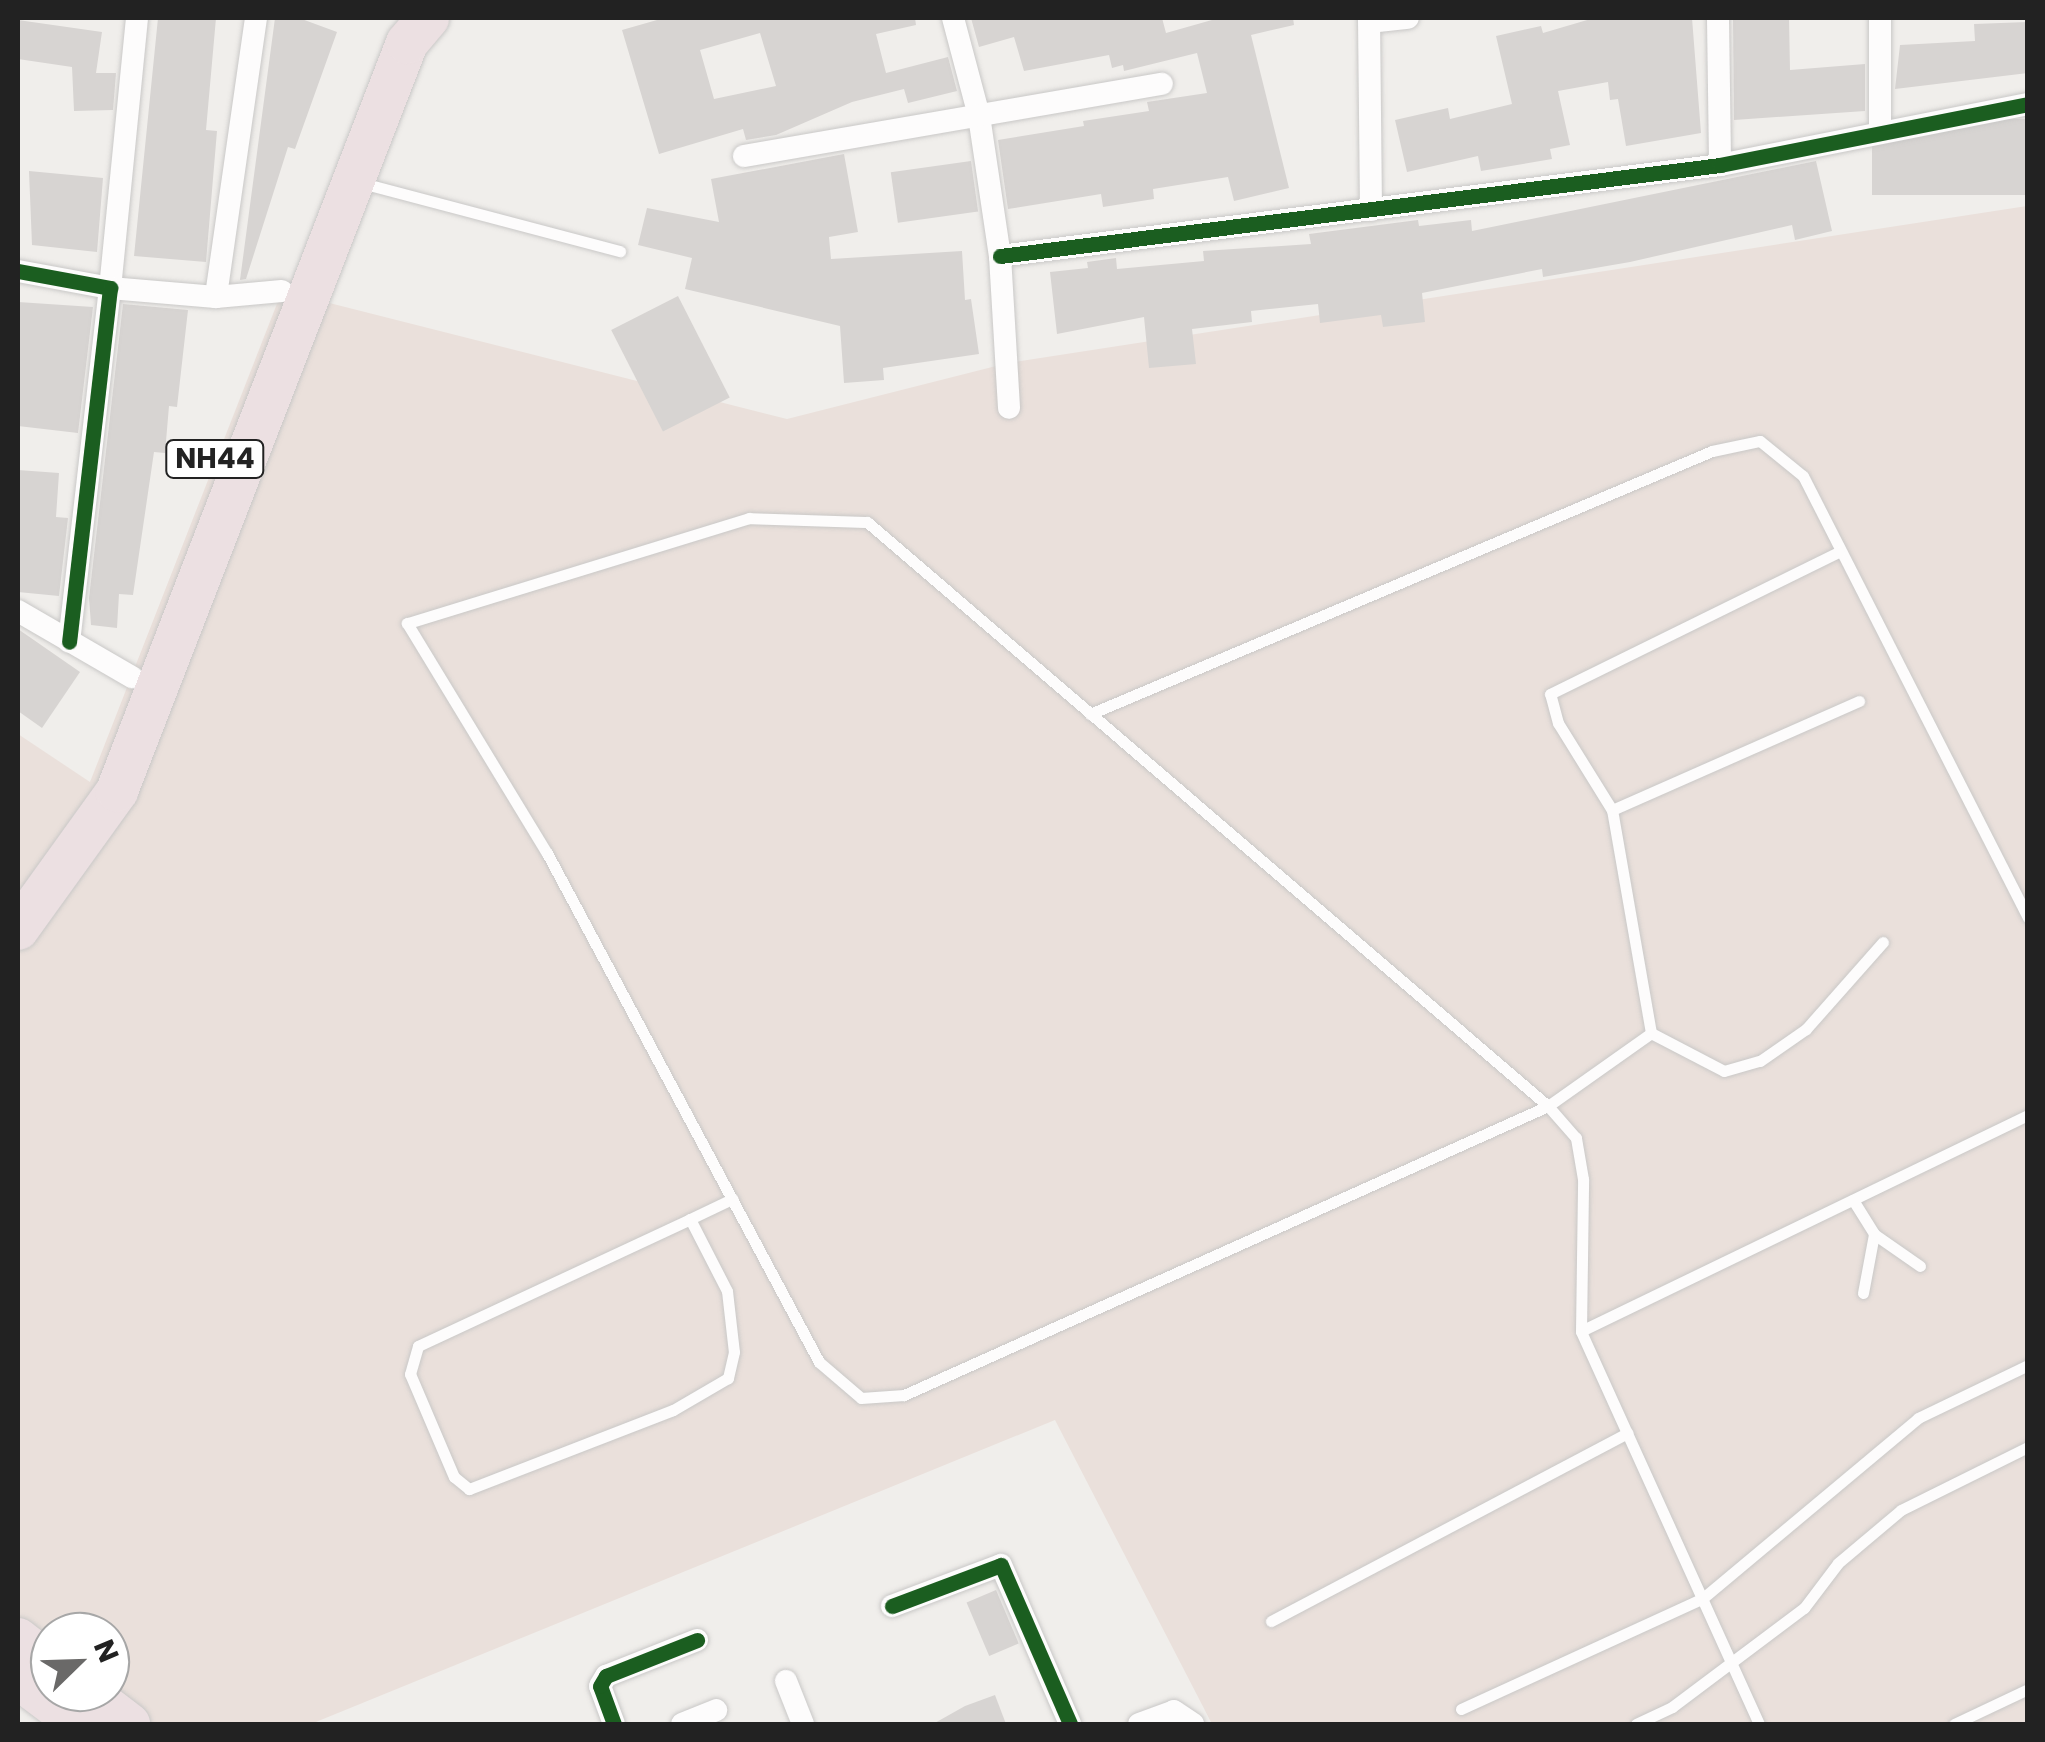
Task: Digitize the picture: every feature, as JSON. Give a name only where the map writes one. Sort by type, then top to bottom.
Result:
[{"type":"highway","name":"NH44","points":[[18,888],[92,778],[391,18]]},
{"type":"highway","name":"NH44","points":[[18,930],[117,791],[406,43],[428,18]]},
{"type":"highway","points":[[18,1678],[79,1724]]},
{"type":"street","points":[[70,642],[137,18]]},
{"type":"street","points":[[216,297],[256,18]]},
{"type":"street","points":[[952,18],[979,116],[1000,256],[1009,408]]},
{"type":"street","points":[[1371,210],[1369,20],[1408,18]]},
{"type":"street","points":[[1718,18],[1720,165]]},
{"type":"street","points":[[1880,18],[1880,129]]},
{"type":"street","points":[[744,156],[1162,84]]},
{"type":"street","points":[[1000,256],[1720,165],[1880,129],[2028,104]]},
{"type":"street","points":[[18,271],[110,288],[216,297],[282,291]]},
{"type":"street","points":[[18,611],[132,677]]},
{"type":"street","points":[[892,1606],[1001,1565],[1070,1724]]},
{"type":"street","points":[[614,1724],[600,1686],[606,1676],[698,1640]]},
{"type":"street","points":[[786,1681],[803,1724]]},
{"type":"street","points":[[682,1724],[716,1710]]},
{"type":"street","points":[[1140,1724],[1174,1711],[1194,1724]]},
{"type":"lane","points":[[353,181],[620,251]]},
{"type":"lane","points":[[1090,714],[1712,451],[1760,441],[1782,454],[1804,476],[1839,552],[2023,896],[2028,917]]},
{"type":"lane","points":[[1651,1033],[1548,1106],[904,1395],[861,1398],[819,1362],[547,853],[407,623],[748,518],[867,522],[1548,1106],[1576,1138],[1583,1180],[1581,1331],[1759,1724]]},
{"type":"lane","points":[[1651,1033],[1612,810],[1558,723],[1550,694],[1839,552]]},
{"type":"lane","points":[[1612,810],[1859,700]]},
{"type":"lane","points":[[1651,1033],[1724,1071],[1760,1061],[1806,1029],[1883,942]]},
{"type":"lane","points":[[1581,1331],[2028,1115]]},
{"type":"lane","points":[[690,1219],[727,1291],[734,1352],[728,1378],[673,1410],[469,1489],[454,1478],[410,1374],[418,1346],[732,1199]]},
{"type":"lane","points":[[1853,1200],[1874,1234],[1920,1266]]},
{"type":"lane","points":[[1863,1293],[1874,1234]]},
{"type":"lane","points":[[1461,1709],[1703,1598],[1918,1418],[2028,1365]]},
{"type":"lane","points":[[1271,1621],[1628,1433]]},
{"type":"lane","points":[[1636,1724],[1672,1708],[1727,1660],[1804,1608],[1838,1564],[1901,1510],[2028,1447]]},
{"type":"lane","points":[[1954,1724],[2028,1689]]},
{"type":"shaded area","points":[[2027,206],[2027,1724],[1212,1724],[1055,1420],[311,1724],[152,1724],[130,1708],[130,1612],[30,1612],[30,1635],[18,1626],[18,734],[90,782],[282,291],[787,419],[1008,363]]},
{"type":"building","points":[[158,18],[216,18],[206,130],[217,131],[206,262],[134,256]]},
{"type":"building","points":[[275,18],[299,18],[337,32],[295,149],[288,147],[246,279],[240,280]]},
{"type":"building","points":[[664,18],[915,18],[916,25],[876,34],[886,73],[948,57],[957,91],[908,103],[904,89],[852,102],[776,135],[746,140],[743,129],[659,154],[622,30]],"holes":[[[760,33],[776,86],[714,99],[700,50]]]},
{"type":"building","points":[[971,18],[1162,18],[1166,33],[1219,18],[1293,18],[1294,25],[1251,35],[1289,188],[1234,201],[1228,177],[1153,189],[1154,199],[1103,207],[1101,194],[1008,209],[998,140],[1084,126],[1083,121],[1149,111],[1147,102],[1207,93],[1197,53],[1124,71],[1123,65],[1112,68],[1109,55],[1024,71],[1014,37],[979,47]]},
{"type":"building","points":[[1594,18],[1692,18],[1701,133],[1626,146],[1618,99],[1610,100],[1608,82],[1558,91],[1570,145],[1550,149],[1552,159],[1481,171],[1478,156],[1407,172],[1395,120],[1448,108],[1450,119],[1512,104],[1496,36],[1541,26],[1543,33]]},
{"type":"building","points":[[1733,18],[1789,18],[1790,70],[1865,64],[1865,111],[1734,120]]},
{"type":"building","points":[[18,20],[102,32],[96,73],[116,73],[113,110],[74,111],[72,67],[18,59]]},
{"type":"building","points":[[2028,22],[2028,73],[1895,89],[1900,45],[1975,41],[1974,24]]},
{"type":"building","points":[[1872,119],[2028,119],[2028,195],[1872,195]]},
{"type":"building","points":[[844,154],[858,232],[829,237],[831,259],[962,251],[965,300],[971,299],[979,354],[883,368],[884,380],[844,383],[840,326],[685,289],[692,258],[638,245],[647,208],[719,222],[711,179]]},
{"type":"building","points":[[971,161],[978,212],[898,223],[891,172]]},
{"type":"building","points":[[1816,161],[1832,231],[1795,240],[1792,225],[1630,262],[1543,277],[1542,269],[1422,293],[1425,322],[1383,327],[1381,315],[1320,323],[1318,304],[1251,311],[1252,322],[1192,329],[1196,364],[1149,368],[1144,317],[1057,334],[1050,272],[1088,268],[1087,262],[1116,258],[1117,269],[1204,261],[1203,251],[1311,244],[1309,234],[1418,220],[1419,226],[1471,220],[1472,231]]},
{"type":"building","points":[[29,171],[103,178],[97,252],[32,245]]},
{"type":"building","points":[[678,296],[730,398],[663,432],[611,330]]},
{"type":"building","points":[[18,302],[93,307],[78,433],[18,426]]},
{"type":"building","points":[[123,304],[188,310],[177,407],[169,406],[165,453],[154,452],[133,595],[119,594],[117,628],[91,625],[89,598]]},
{"type":"building","points":[[18,470],[59,473],[56,517],[68,518],[59,596],[18,592]]},
{"type":"building","points":[[18,629],[80,672],[42,728],[18,711]]},
{"type":"building","points":[[996,1590],[1019,1643],[989,1656],[967,1603]]},
{"type":"building","points":[[995,1695],[1006,1724],[933,1724],[965,1706]]},
{"type":"cycle path","points":[[1000,256],[1720,165],[2028,104]]},
{"type":"cycle path","points":[[18,271],[110,288],[69,642]]},
{"type":"cycle path","points":[[892,1606],[1001,1565],[1070,1724]]},
{"type":"cycle path","points":[[614,1724],[600,1686],[606,1676],[697,1640]]}]
